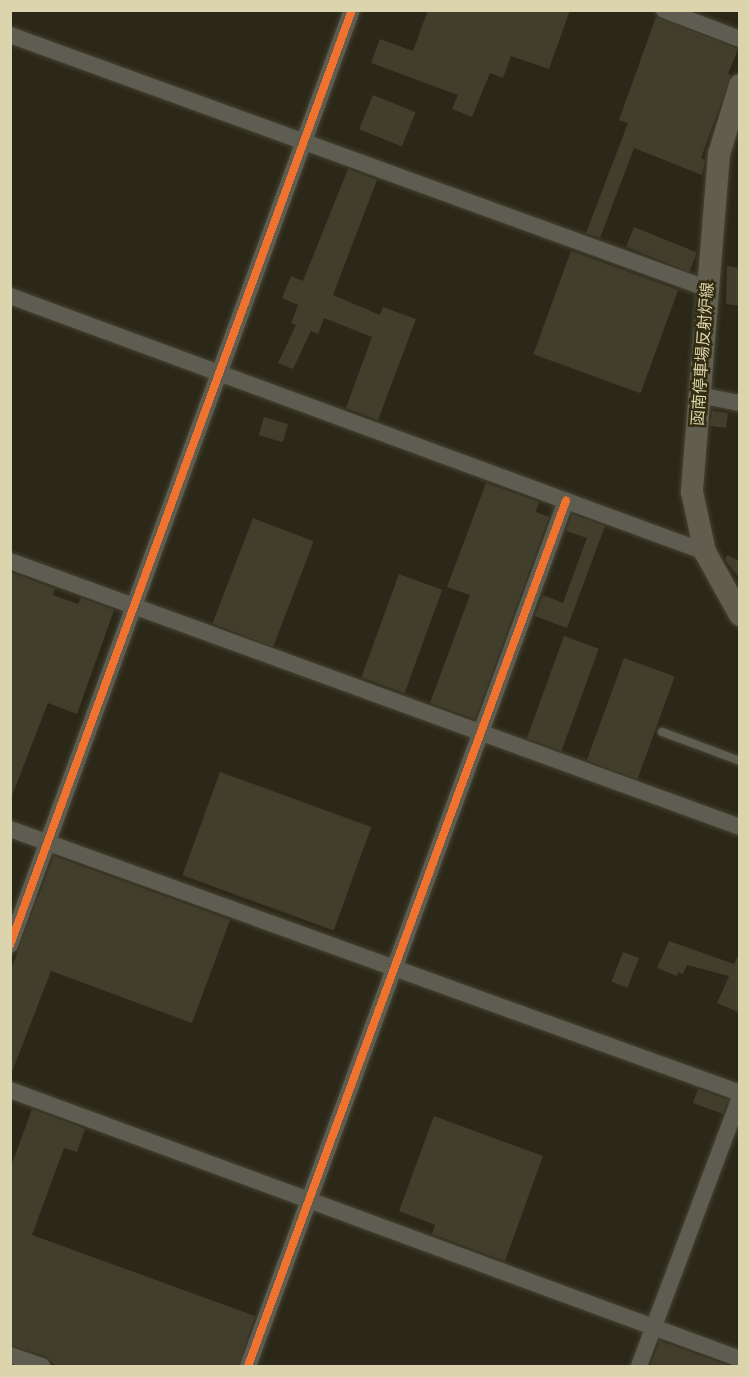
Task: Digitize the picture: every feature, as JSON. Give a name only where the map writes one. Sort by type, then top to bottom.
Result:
[{"type":"main road","name":"函南停車場反射炉線","points":[[740,85],[719,154],[706,288],[692,492],[705,552],[740,615]]},
{"type":"street","points":[[10,945],[352,10]]},
{"type":"street","points":[[664,10],[740,39]]},
{"type":"street","points":[[10,35],[706,288]]},
{"type":"street","points":[[10,296],[705,552]]},
{"type":"street","points":[[698,394],[740,403]]},
{"type":"street","points":[[248,1366],[566,501]]},
{"type":"street","points":[[10,561],[740,826]]},
{"type":"street","points":[[10,829],[740,1093]]},
{"type":"street","points":[[10,1090],[654,1325],[740,1359]]},
{"type":"street","points":[[639,1366],[740,1098]]},
{"type":"street","points":[[10,1355],[42,1366]]},
{"type":"lane","points":[[662,732],[740,761]]},
{"type":"building","points":[[428,10],[570,10],[549,69],[511,56],[503,78],[490,73],[472,117],[452,109],[458,95],[371,63],[380,39],[413,51]]},
{"type":"building","points":[[656,17],[738,49],[701,158],[705,160],[702,175],[634,148],[600,238],[586,233],[628,123],[619,120]]},
{"type":"building","points":[[373,95],[416,112],[402,147],[359,129]]},
{"type":"building","points":[[348,169],[377,180],[333,295],[380,315],[383,307],[416,319],[378,420],[346,408],[372,337],[324,318],[318,334],[311,331],[293,369],[278,363],[296,325],[291,323],[298,305],[282,298],[291,276],[303,281]]},
{"type":"building","points":[[634,227],[697,252],[689,272],[626,246]]},
{"type":"building","points":[[571,251],[678,290],[641,393],[533,354]]},
{"type":"building","points":[[727,266],[740,268],[740,306],[726,304]]},
{"type":"building","points":[[712,411],[728,413],[726,428],[710,426]]},
{"type":"building","points":[[264,417],[288,424],[283,442],[259,435]]},
{"type":"building","points":[[486,483],[539,502],[536,512],[549,517],[475,719],[430,703],[470,595],[447,587]]},
{"type":"building","points":[[572,514],[605,526],[567,628],[535,616],[543,595],[563,603],[587,538],[566,531]]},
{"type":"building","points":[[253,518],[314,541],[273,647],[213,623]]},
{"type":"building","points":[[727,555],[740,561],[740,579],[725,560]]},
{"type":"building","points":[[10,572],[55,589],[53,595],[78,604],[81,598],[114,610],[77,714],[48,703],[11,798]]},
{"type":"building","points":[[399,574],[442,590],[405,693],[361,677]]},
{"type":"building","points":[[564,636],[599,649],[561,751],[527,738]]},
{"type":"building","points":[[624,658],[675,676],[637,779],[587,760]]},
{"type":"building","points":[[220,772],[371,827],[334,930],[182,875]]},
{"type":"building","points":[[54,856],[230,920],[192,1023],[51,971],[10,1077],[10,972]]},
{"type":"building","points":[[669,941],[734,964],[740,952],[740,1013],[717,1003],[729,976],[687,965],[683,974],[678,972],[677,976],[657,968]]},
{"type":"building","points":[[623,952],[639,958],[627,988],[612,982]]},
{"type":"building","points":[[698,1089],[728,1100],[723,1114],[693,1103]]},
{"type":"building","points":[[32,1109],[85,1129],[77,1152],[64,1148],[32,1235],[255,1316],[238,1366],[56,1366],[45,1356],[10,1345],[10,1169]]},
{"type":"building","points":[[434,1116],[543,1156],[505,1261],[432,1234],[435,1225],[399,1211]]},
{"type":"building","points":[[660,1341],[730,1366],[650,1366]]},
{"type":"cycle path","points":[[10,945],[352,10]]},
{"type":"cycle path","points":[[248,1366],[566,501]]}]
